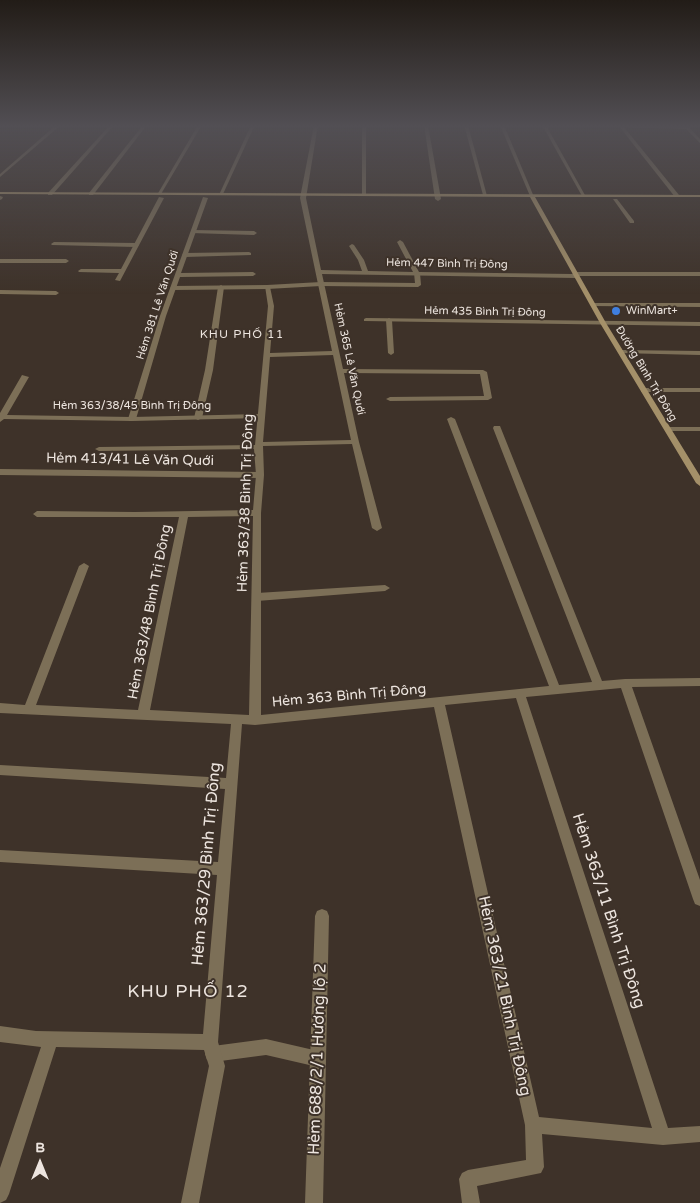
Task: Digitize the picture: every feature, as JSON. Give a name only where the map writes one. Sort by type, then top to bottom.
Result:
[{"type":"main road","points":[[0,196],[50,194],[90,196]]},
{"type":"main road","points":[[0,196],[221,194],[303,197],[364,195],[533,198],[700,196]]},
{"type":"main road","points":[[160,196],[205,198],[438,197],[700,200]]},
{"type":"main road","name":"Đường Bình Trị Đông","points":[[533,198],[603,324],[700,483]]},
{"type":"street","points":[[50,194],[62,181]]},
{"type":"street","points":[[90,196],[102,181]]},
{"type":"street","points":[[118,280],[168,181]]},
{"type":"street","points":[[221,194],[227,181]]},
{"type":"street","points":[[303,197],[306,181]]},
{"type":"street","points":[[364,181],[364,195]]},
{"type":"street","points":[[435,181],[438,197]]},
{"type":"street","points":[[481,181],[485,196]]},
{"type":"street","points":[[526,181],[533,198]]},
{"type":"street","points":[[576,181],[584,196]]},
{"type":"street","points":[[665,181],[677,196]]},
{"type":"street","name":"Hẻm 365 Lê Văn Quới","points":[[303,197],[355,442],[377,528]]},
{"type":"street","name":"Hẻm 381 Lê Văn Quới","points":[[132,419],[173,288],[205,198]]},
{"type":"street","points":[[615,200],[632,222]]},
{"type":"street","points":[[193,232],[254,232]]},
{"type":"street","points":[[173,288],[268,287],[321,284],[418,285],[417,273],[400,242]]},
{"type":"street","points":[[54,244],[136,245]]},
{"type":"street","points":[[352,246],[361,260],[366,273]]},
{"type":"street","points":[[185,254],[249,254]]},
{"type":"street","points":[[0,261],[66,261]]},
{"type":"street","points":[[81,271],[123,271]]},
{"type":"street","name":"Hẻm 447 Bình Trị Đông","points":[[318,272],[576,275],[700,274]]},
{"type":"street","points":[[178,275],[253,274]]},
{"type":"street","points":[[198,418],[209,370],[221,287]]},
{"type":"street","name":"Hẻm 363/38 Bình Trị Đông","points":[[256,720],[257,513],[260,475],[258,445],[271,306],[268,287]]},
{"type":"street","points":[[0,292],[56,293]]},
{"type":"street","points":[[593,305],[700,305]]},
{"type":"street","name":"Hẻm 435 Bình Trị Đông","points":[[366,320],[700,324]]},
{"type":"street","points":[[389,320],[391,353]]},
{"type":"street","points":[[621,352],[700,353]]},
{"type":"street","points":[[266,355],[337,353]]},
{"type":"street","points":[[341,371],[483,372],[488,398],[390,399]]},
{"type":"street","points":[[1,419],[25,377]]},
{"type":"street","points":[[644,390],[700,390]]},
{"type":"street","name":"Hẻm 363/38/45 Bình Trị Đông","points":[[1,419],[132,419],[261,416]]},
{"type":"street","points":[[451,420],[556,691]]},
{"type":"street","points":[[497,428],[599,686]]},
{"type":"street","points":[[668,429],[700,429]]},
{"type":"street","points":[[99,449],[355,442]]},
{"type":"street","name":"Hẻm 413/41 Lê Văn Quới","points":[[0,472],[260,475]]},
{"type":"street","points":[[37,514],[257,513]]},
{"type":"street","name":"Hẻm 363/48 Bình Trị Đông","points":[[143,715],[184,514]]},
{"type":"street","points":[[29,709],[84,566]]},
{"type":"street","points":[[257,597],[385,588]]},
{"type":"street","name":"Hẻm 363 Bình Trị Đông","points":[[0,708],[256,720],[625,683],[700,682]]},
{"type":"street","points":[[625,683],[700,898]]},
{"type":"street","name":"Hẻm 363/11 Bình Trị Đông","points":[[520,695],[663,1137]]},
{"type":"street","name":"Hẻm 363/21 Bình Trị Đông","points":[[439,702],[533,1126],[535,1167],[468,1179],[471,1203]]},
{"type":"street","name":"Hẻm 363/29 Bình Trị Đông","points":[[190,1203],[217,1066],[212,1048],[237,719]]},
{"type":"street","points":[[0,770],[232,784]]},
{"type":"street","points":[[0,856],[225,869]]},
{"type":"street","name":"Hẻm 688/2/1 Hương lộ 2","points":[[314,1203],[322,916]]},
{"type":"street","points":[[0,1034],[50,1039],[212,1048],[266,1047],[318,1059]]},
{"type":"street","points":[[0,1194],[50,1039]]},
{"type":"street","points":[[533,1126],[663,1137],[700,1134]]},
{"type":"place","name":"WinMart+","points":[[616,311]]},
{"type":"district","name":"KHU PHỐ 11","points":[[242,335]]},
{"type":"district","name":"KHU PHỐ 12","points":[[188,992]]}]
